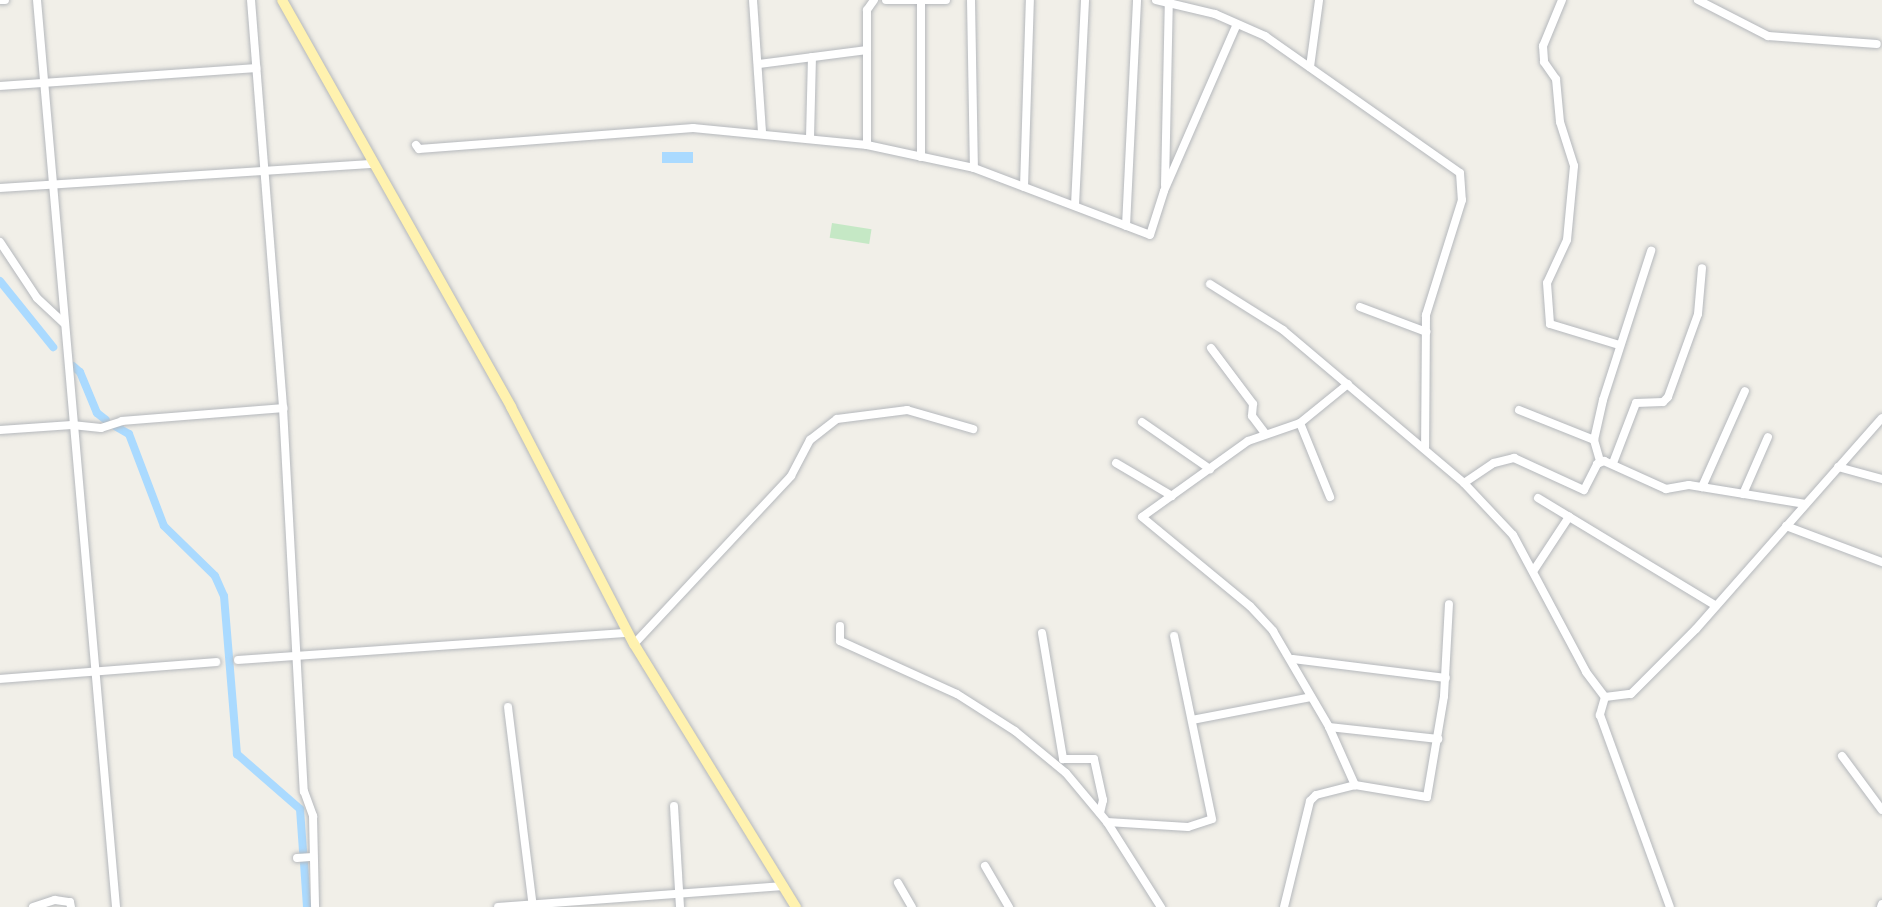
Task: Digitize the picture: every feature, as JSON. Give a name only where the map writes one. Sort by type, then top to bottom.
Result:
[{"type":"main road","points":[[282,0],[511,407],[634,645],[796,907]]},
{"type":"street","points":[[0,0],[5,0]]},
{"type":"street","points":[[36,0],[116,907]]},
{"type":"street","points":[[251,0],[283,408],[304,791],[313,816],[315,907]]},
{"type":"street","points":[[753,0],[762,133]]},
{"type":"street","points":[[867,145],[867,10],[874,0]]},
{"type":"street","points":[[886,0],[946,0]]},
{"type":"street","points":[[921,0],[921,157]]},
{"type":"street","points":[[971,0],[974,168]]},
{"type":"street","points":[[1024,187],[1030,0]]},
{"type":"street","points":[[1075,205],[1085,0]]},
{"type":"street","points":[[1126,226],[1137,0]]},
{"type":"street","points":[[1156,0],[1169,1],[1237,24],[1310,67],[1460,173],[1462,200],[1439,266],[1426,332],[1425,447]]},
{"type":"street","points":[[1310,67],[1319,0]]},
{"type":"street","points":[[1562,0],[1543,46],[1544,62],[1556,79],[1560,122],[1574,166],[1567,240],[1547,283],[1550,324],[1619,345]]},
{"type":"street","points":[[1698,0],[1768,36],[1877,44]]},
{"type":"street","points":[[1164,191],[1169,1]]},
{"type":"street","points":[[416,145],[419,149],[693,128],[810,138],[867,145],[974,168],[1150,235],[1164,191],[1237,24]]},
{"type":"street","points":[[759,64],[867,50]]},
{"type":"street","points":[[810,138],[812,57]]},
{"type":"street","points":[[0,86],[256,68]]},
{"type":"street","points":[[0,188],[374,164]]},
{"type":"street","points":[[0,242],[37,297],[64,323]]},
{"type":"street","points":[[1464,483],[1494,463],[1514,458],[1584,490],[1600,461],[1594,440],[1619,345],[1651,251]]},
{"type":"street","points":[[1613,462],[1636,403],[1663,402],[1668,397],[1698,314],[1702,268]]},
{"type":"street","points":[[1210,284],[1282,330],[1425,447],[1464,483],[1513,535],[1534,570],[1586,672],[1605,697]]},
{"type":"street","points":[[1360,307],[1426,332]]},
{"type":"street","points":[[1211,348],[1253,404],[1252,416],[1265,433]]},
{"type":"street","points":[[1348,384],[1300,423],[1265,433],[1143,514],[1143,519],[1250,606],[1293,659],[1311,698],[1329,727],[1355,785]]},
{"type":"street","points":[[1702,487],[1745,391]]},
{"type":"street","points":[[0,430],[72,425],[101,428],[122,421],[283,408]]},
{"type":"street","points":[[634,645],[791,476],[810,440],[837,419],[907,410],[973,429]]},
{"type":"street","points":[[1519,410],[1594,440]]},
{"type":"street","points":[[1605,697],[1631,694],[1716,606],[1882,418]]},
{"type":"street","points":[[1142,422],[1210,469]]},
{"type":"street","points":[[1300,423],[1330,497]]},
{"type":"street","points":[[1743,494],[1768,437]]},
{"type":"street","points":[[1600,461],[1613,462],[1666,489],[1702,487],[1805,504]]},
{"type":"street","points":[[1116,464],[1172,496]]},
{"type":"street","points":[[1838,467],[1882,479]]},
{"type":"street","points":[[1538,498],[1716,606]]},
{"type":"street","points":[[1534,570],[1569,517]]},
{"type":"street","points":[[1786,526],[1882,562]]},
{"type":"street","points":[[1284,907],[1310,801],[1316,795],[1355,785],[1427,797],[1446,678],[1449,604]]},
{"type":"street","points":[[840,626],[840,640],[957,694],[1015,731],[1066,773],[1107,822],[1161,907]]},
{"type":"street","points":[[238,660],[628,633]]},
{"type":"street","points":[[1042,633],[1063,759],[1094,759],[1103,800],[1100,813]]},
{"type":"street","points":[[1107,822],[1188,827],[1210,823],[1212,815],[1174,636]]},
{"type":"street","points":[[1293,659],[1446,678]]},
{"type":"street","points":[[0,679],[216,662]]},
{"type":"street","points":[[1605,697],[1600,715],[1670,907]]},
{"type":"street","points":[[1192,720],[1311,698]]},
{"type":"street","points":[[508,707],[533,906]]},
{"type":"street","points":[[1329,727],[1438,739]]},
{"type":"street","points":[[1842,756],[1882,810]]},
{"type":"street","points":[[674,806],[680,907]]},
{"type":"street","points":[[297,858],[313,857]]},
{"type":"street","points":[[985,866],[1009,907]]},
{"type":"street","points":[[898,883],[912,907]]},
{"type":"street","points":[[498,907],[783,886]]},
{"type":"street","points":[[33,907],[55,900],[70,902],[71,907]]},
{"type":"green space","points":[[832,223],[872,229],[869,244],[830,238]]},
{"type":"water","points":[[662,152],[693,152],[693,163],[662,163]]},
{"type":"waterway","points":[[0,281],[53,347]]},
{"type":"waterway","points":[[73,366],[80,372],[97,413],[106,420]]},
{"type":"waterway","points":[[115,426],[129,434],[164,526],[215,576],[224,596],[237,754],[300,809],[303,851]]},
{"type":"waterway","points":[[304,863],[307,907]]}]
